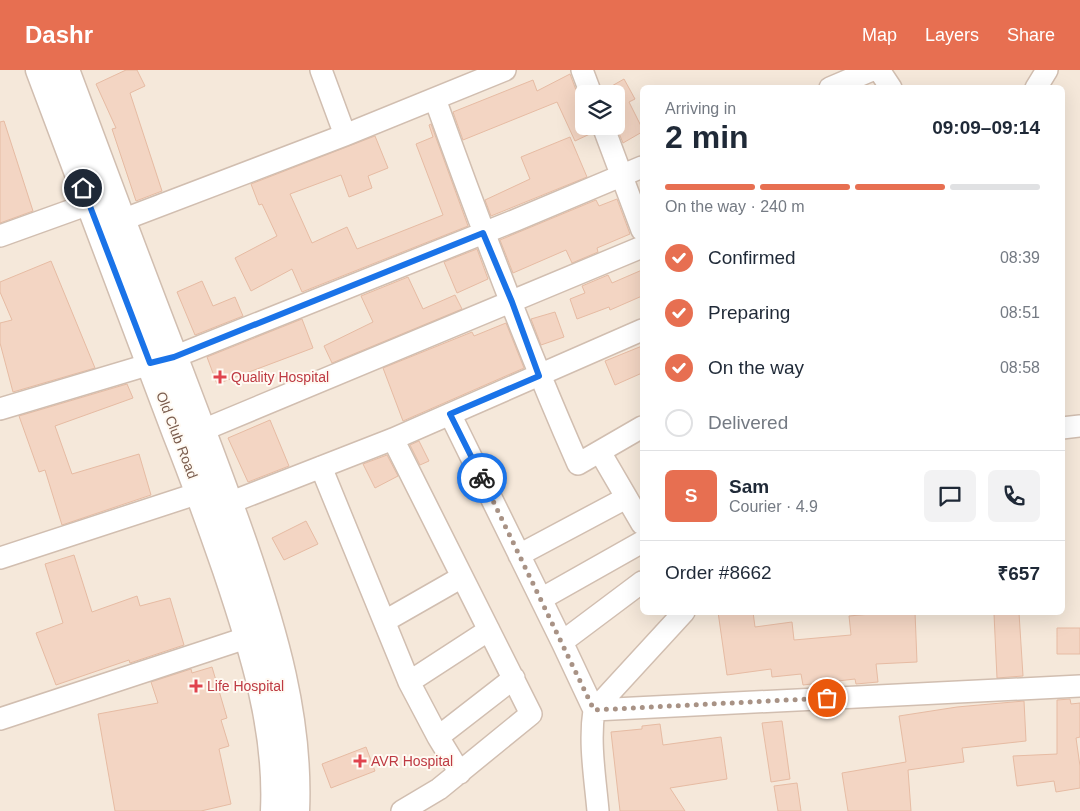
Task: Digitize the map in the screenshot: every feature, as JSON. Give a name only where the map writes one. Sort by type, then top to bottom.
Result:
[{"type":"street","name":"Old Club Road","points":[[39,70],[89,204],[162,360],[203,430],[230,502],[262,595],[283,670],[295,744],[298,779],[296,811]]},
{"type":"street","name":"Old Club Road","points":[[66,70],[122,220],[199,494],[249,637],[266,710],[275,793],[274,811]]},
{"type":"street","points":[[321,70],[345,135]]},
{"type":"street","points":[[122,220],[345,135],[505,70]]},
{"type":"street","points":[[582,70],[588,85]]},
{"type":"street","points":[[837,85],[872,70]]},
{"type":"street","points":[[879,70],[889,85]]},
{"type":"street","points":[[1038,85],[1047,70]]},
{"type":"street","points":[[435,98],[483,233],[512,302],[539,376],[578,464],[640,428]]},
{"type":"street","points":[[606,135],[640,224]]},
{"type":"street","points":[[0,409],[162,360],[483,233],[640,168]]},
{"type":"street","points":[[0,236],[89,204]]},
{"type":"street","points":[[203,430],[640,248]]},
{"type":"street","points":[[230,502],[393,439],[640,331]]},
{"type":"street","points":[[450,414],[594,710],[592,744],[598,811]]},
{"type":"street","points":[[1065,428],[1080,426]]},
{"type":"street","points":[[393,439],[531,714],[460,773],[402,811]]},
{"type":"street","points":[[600,452],[640,521]]},
{"type":"street","points":[[322,467],[409,682],[438,737],[460,773]]},
{"type":"street","points":[[0,558],[199,494]]},
{"type":"street","points":[[519,555],[626,498]]},
{"type":"street","points":[[541,599],[640,543]]},
{"type":"street","points":[[385,621],[462,577]]},
{"type":"street","points":[[562,642],[640,584]]},
{"type":"street","points":[[594,710],[681,615]]},
{"type":"street","points":[[409,682],[489,630]]},
{"type":"street","points":[[0,719],[249,637]]},
{"type":"street","points":[[438,737],[514,678]]},
{"type":"street","points":[[594,710],[1080,686]]},
{"type":"shaded area","points":[[0,70],[1080,70],[1080,811],[0,811]]},
{"type":"building","points":[[126,70],[137,70],[145,86],[130,93],[162,191],[136,201],[112,129],[116,128],[96,84]]},
{"type":"building","points":[[570,74],[575,87],[575,135],[588,135],[575,141],[557,102],[463,140],[453,112],[533,80],[537,91]]},
{"type":"building","points":[[624,79],[635,99],[629,102],[640,124],[640,133],[623,143],[620,135],[625,135],[625,85],[614,85]]},
{"type":"building","points":[[4,121],[33,211],[0,223],[0,122]]},
{"type":"building","points":[[431,124],[468,226],[302,292],[292,269],[251,291],[235,258],[277,236],[262,204],[259,205],[251,184],[375,136],[388,168],[368,176],[372,188],[349,197],[341,175],[290,194],[312,243],[347,227],[357,249],[443,215],[416,144],[433,137],[429,125]]},
{"type":"building","points":[[570,137],[587,177],[491,216],[485,200],[530,179],[521,157]]},
{"type":"building","points":[[617,199],[630,234],[597,248],[598,252],[572,263],[566,250],[513,273],[500,240],[596,200],[599,206]]},
{"type":"building","points":[[477,249],[488,279],[457,293],[444,262]]},
{"type":"building","points":[[51,261],[95,368],[13,392],[0,343],[0,323],[12,320],[0,292],[0,282]]},
{"type":"building","points":[[640,271],[640,297],[610,310],[609,307],[577,319],[570,299],[585,293],[582,286],[608,275],[612,283]]},
{"type":"building","points":[[408,277],[423,309],[455,295],[462,309],[332,363],[324,346],[373,322],[361,296]]},
{"type":"building","points":[[202,281],[213,306],[235,297],[243,316],[195,335],[177,292]]},
{"type":"building","points":[[555,312],[564,337],[541,345],[531,319]]},
{"type":"building","points":[[302,319],[313,348],[217,384],[207,357]]},
{"type":"building","points":[[506,323],[524,368],[403,421],[383,368],[472,332],[474,336]]},
{"type":"building","points":[[640,347],[640,374],[615,385],[605,361]]},
{"type":"building","points":[[127,384],[133,398],[55,426],[72,474],[139,454],[151,495],[62,525],[45,470],[39,472],[19,416]]},
{"type":"building","points":[[270,420],[289,466],[248,482],[228,438]]},
{"type":"building","points":[[419,441],[429,461],[420,465],[410,445]]},
{"type":"building","points":[[387,455],[398,476],[375,488],[363,464]]},
{"type":"building","points":[[306,521],[318,544],[284,560],[272,538]]},
{"type":"building","points":[[74,555],[92,612],[137,596],[140,606],[170,598],[184,645],[130,663],[129,660],[56,685],[36,633],[63,623],[45,564]]},
{"type":"building","points":[[718,615],[753,615],[755,627],[792,622],[794,640],[851,635],[849,616],[915,615],[917,662],[876,664],[878,682],[856,684],[855,679],[803,685],[801,674],[772,677],[771,669],[727,675]]},
{"type":"building","points":[[994,615],[1019,615],[1023,676],[997,678]]},
{"type":"building","points":[[1057,628],[1080,628],[1080,654],[1057,654]]},
{"type":"building","points":[[212,667],[227,718],[221,720],[229,746],[219,749],[231,804],[201,811],[115,811],[98,714],[158,703],[151,682],[191,669],[192,673]]},
{"type":"building","points":[[1070,699],[1071,704],[1080,703],[1080,737],[1076,738],[1080,766],[1080,788],[1056,792],[1054,781],[1017,786],[1013,756],[1057,754],[1057,700]]},
{"type":"building","points":[[1024,701],[1026,741],[962,748],[964,762],[908,770],[911,811],[848,811],[842,773],[906,762],[899,716],[957,707]]},
{"type":"building","points":[[782,721],[790,779],[771,782],[762,723]]},
{"type":"building","points":[[660,724],[663,745],[721,737],[727,779],[670,788],[685,811],[620,811],[611,732],[642,729],[642,726]]},
{"type":"building","points":[[366,747],[375,771],[331,788],[322,764]]},
{"type":"building","points":[[797,783],[801,811],[778,811],[774,786]]},
{"type":"way so far","points":[[482,478],[594,710],[827,698]]},
{"type":"place","name":"Quality Hospital","points":[[220,377]]},
{"type":"place","name":"Life Hospital","points":[[196,686]]},
{"type":"place","name":"AVR Hospital","points":[[360,761]]},
{"type":"route","points":[[83,188],[150,363],[174,357],[483,233],[512,302],[539,376],[450,414],[482,478]]}]
